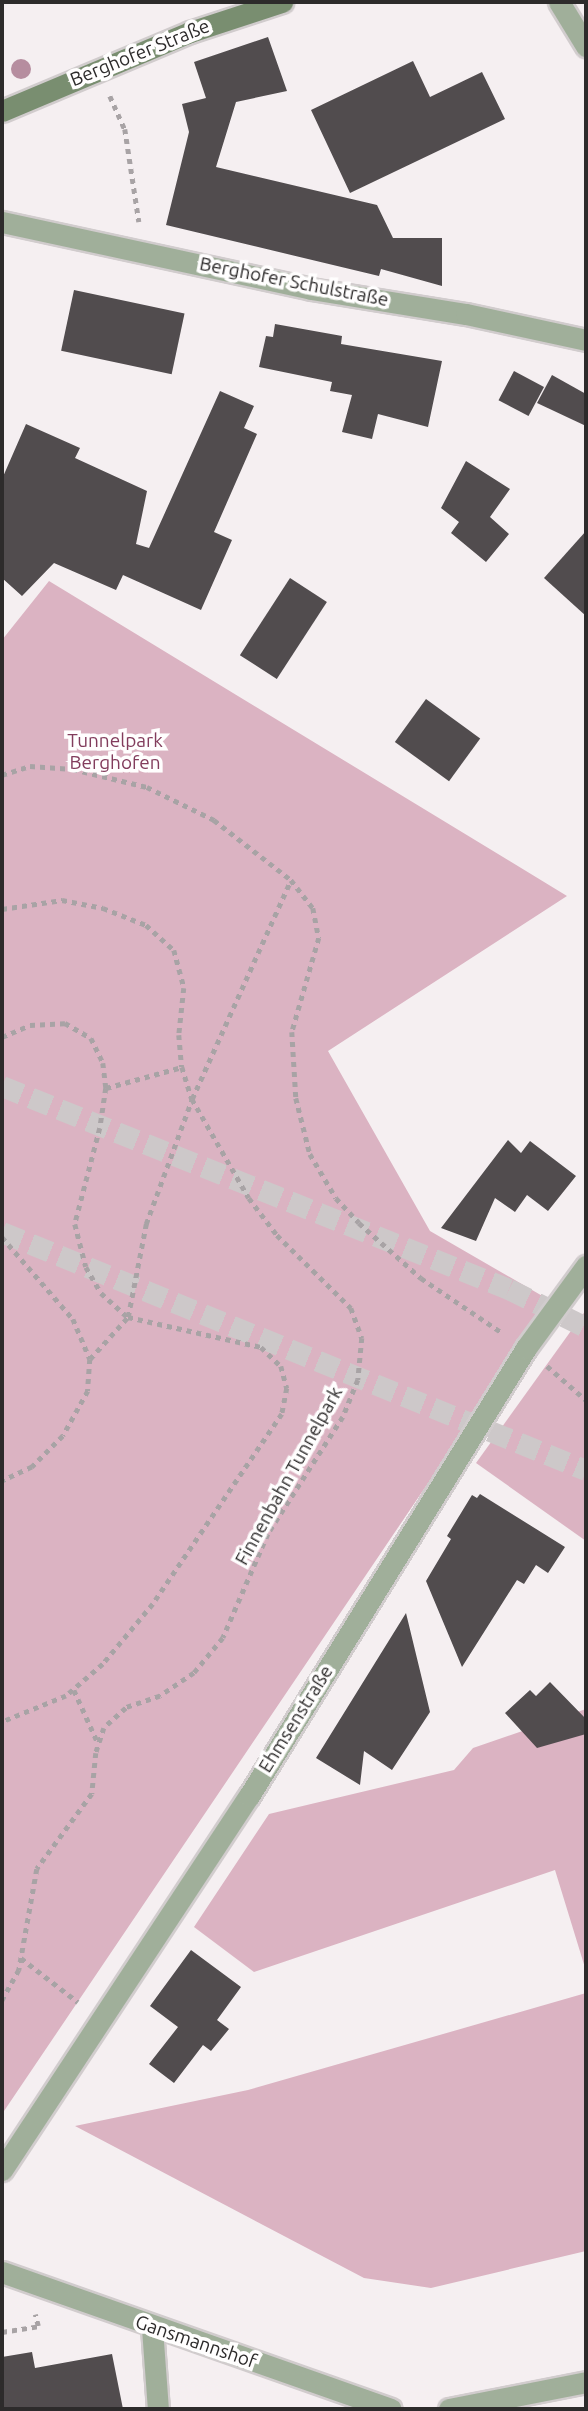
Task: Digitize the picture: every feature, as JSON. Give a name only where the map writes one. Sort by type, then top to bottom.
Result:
[{"type":"street","name":"Berghofer Straße","points":[[2,111],[227,18],[282,2]]},
{"type":"street","points":[[559,2],[586,46]]},
{"type":"street","name":"Berghofer Schulstraße","points":[[2,222],[311,289],[466,314],[586,340]]},
{"type":"street","name":"Ehmsenstraße","points":[[2,2170],[249,1796],[526,1348],[586,1266]]},
{"type":"street","name":"Gansmannshof","points":[[2,2272],[152,2328],[391,2409]]},
{"type":"street","points":[[152,2328],[158,2409]]},
{"type":"street","points":[[449,2409],[586,2382]]},
{"type":"path","points":[[93,73],[125,129],[135,212],[155,254]]},
{"type":"path","points":[[2,775],[30,766],[73,769],[147,787],[214,820],[291,880],[313,908],[318,926],[317,952],[292,1032],[292,1051],[301,1127],[322,1177],[359,1223],[421,1278],[526,1348],[586,1400]]},
{"type":"path","points":[[90,1359],[128,1317],[146,1224],[192,1099],[291,880]]},
{"type":"path","name":"Finnenbahn Tunnelpark","points":[[2,909],[62,900],[103,908],[146,925],[174,950],[184,988],[179,1035],[182,1067],[192,1099],[263,1216],[351,1308],[362,1338],[358,1380],[343,1418],[268,1534],[223,1638],[194,1673],[160,1696],[126,1708],[104,1728],[98,1745],[92,1794],[37,1869],[21,1958],[2,2001]]},
{"type":"path","name":"Finnenbahn Tunnelpark","points":[[2,1037],[30,1025],[65,1023],[91,1038],[103,1063],[106,1088],[75,1224],[86,1268],[101,1293],[128,1317],[261,1347],[281,1366],[287,1388],[282,1414],[153,1604],[103,1664],[74,1689],[2,1722]]},
{"type":"path","points":[[106,1088],[182,1067]]},
{"type":"path","points":[[2,1237],[73,1319],[90,1359],[88,1391],[63,1436],[32,1467],[2,1481]]},
{"type":"path","points":[[74,1689],[98,1745]]},
{"type":"path","points":[[21,1958],[43,1971],[99,2022]]},
{"type":"green space","name":"Tunnelpark Berghofen","points":[[49,581],[567,896],[328,1051],[430,1231],[551,1301],[2,2114],[2,640]]},
{"type":"green space","points":[[586,1310],[586,1541],[476,1463]]},
{"type":"green space","points":[[586,1709],[586,1971],[555,1870],[254,1972],[194,1927],[269,1814],[454,1770],[473,1748]]},
{"type":"green space","points":[[586,1993],[586,2251],[431,2288],[364,2278],[75,2126],[248,2090]]},
{"type":"building","points":[[268,37],[287,91],[236,102],[216,167],[377,205],[393,238],[442,238],[442,286],[381,269],[379,276],[166,225],[189,132],[182,104],[206,98],[194,62]]},
{"type":"building","points":[[413,61],[430,97],[482,72],[505,119],[350,193],[311,110]]},
{"type":"building","points":[[74,290],[185,313],[172,374],[61,351]]},
{"type":"building","points":[[275,324],[342,336],[341,344],[442,361],[428,427],[378,414],[372,439],[342,432],[352,395],[330,391],[332,382],[259,367],[266,336],[273,337]]},
{"type":"building","points":[[514,371],[544,387],[529,416],[499,400]]},
{"type":"building","points":[[552,375],[586,394],[586,426],[537,403]]},
{"type":"building","points":[[220,391],[254,406],[244,428],[257,434],[214,532],[232,540],[201,610],[123,575],[116,590],[54,563],[22,596],[2,578],[2,479],[26,424],[80,448],[75,458],[147,491],[136,544],[149,548]]},
{"type":"building","points":[[466,461],[510,489],[490,517],[509,534],[486,562],[451,533],[459,522],[441,508]]},
{"type":"building","points":[[586,531],[586,616],[544,578]]},
{"type":"building","points":[[290,578],[327,602],[277,679],[240,655]]},
{"type":"building","points":[[426,699],[480,738],[449,781],[395,742]]},
{"type":"building","points":[[508,1140],[521,1153],[530,1141],[576,1176],[548,1211],[527,1195],[515,1212],[495,1198],[476,1241],[441,1228]]},
{"type":"building","points":[[480,1494],[565,1547],[548,1573],[536,1565],[524,1584],[517,1580],[462,1667],[426,1581],[451,1539],[447,1536],[472,1495],[477,1498]]},
{"type":"building","points":[[406,1613],[430,1712],[392,1770],[364,1751],[360,1785],[316,1758]]},
{"type":"building","points":[[550,1682],[586,1719],[586,1734],[537,1748],[505,1713],[530,1690],[536,1696]]},
{"type":"building","points":[[191,1950],[241,1987],[217,2020],[229,2029],[211,2051],[203,2045],[174,2083],[149,2064],[178,2027],[150,2006]]},
{"type":"building","points":[[32,2352],[35,2368],[112,2354],[123,2409],[2,2409],[2,2357]]},
{"type":"tunnel","points":[[2,1086],[509,1289],[586,1327]]},
{"type":"tunnel","points":[[2,1232],[586,1470]]}]
